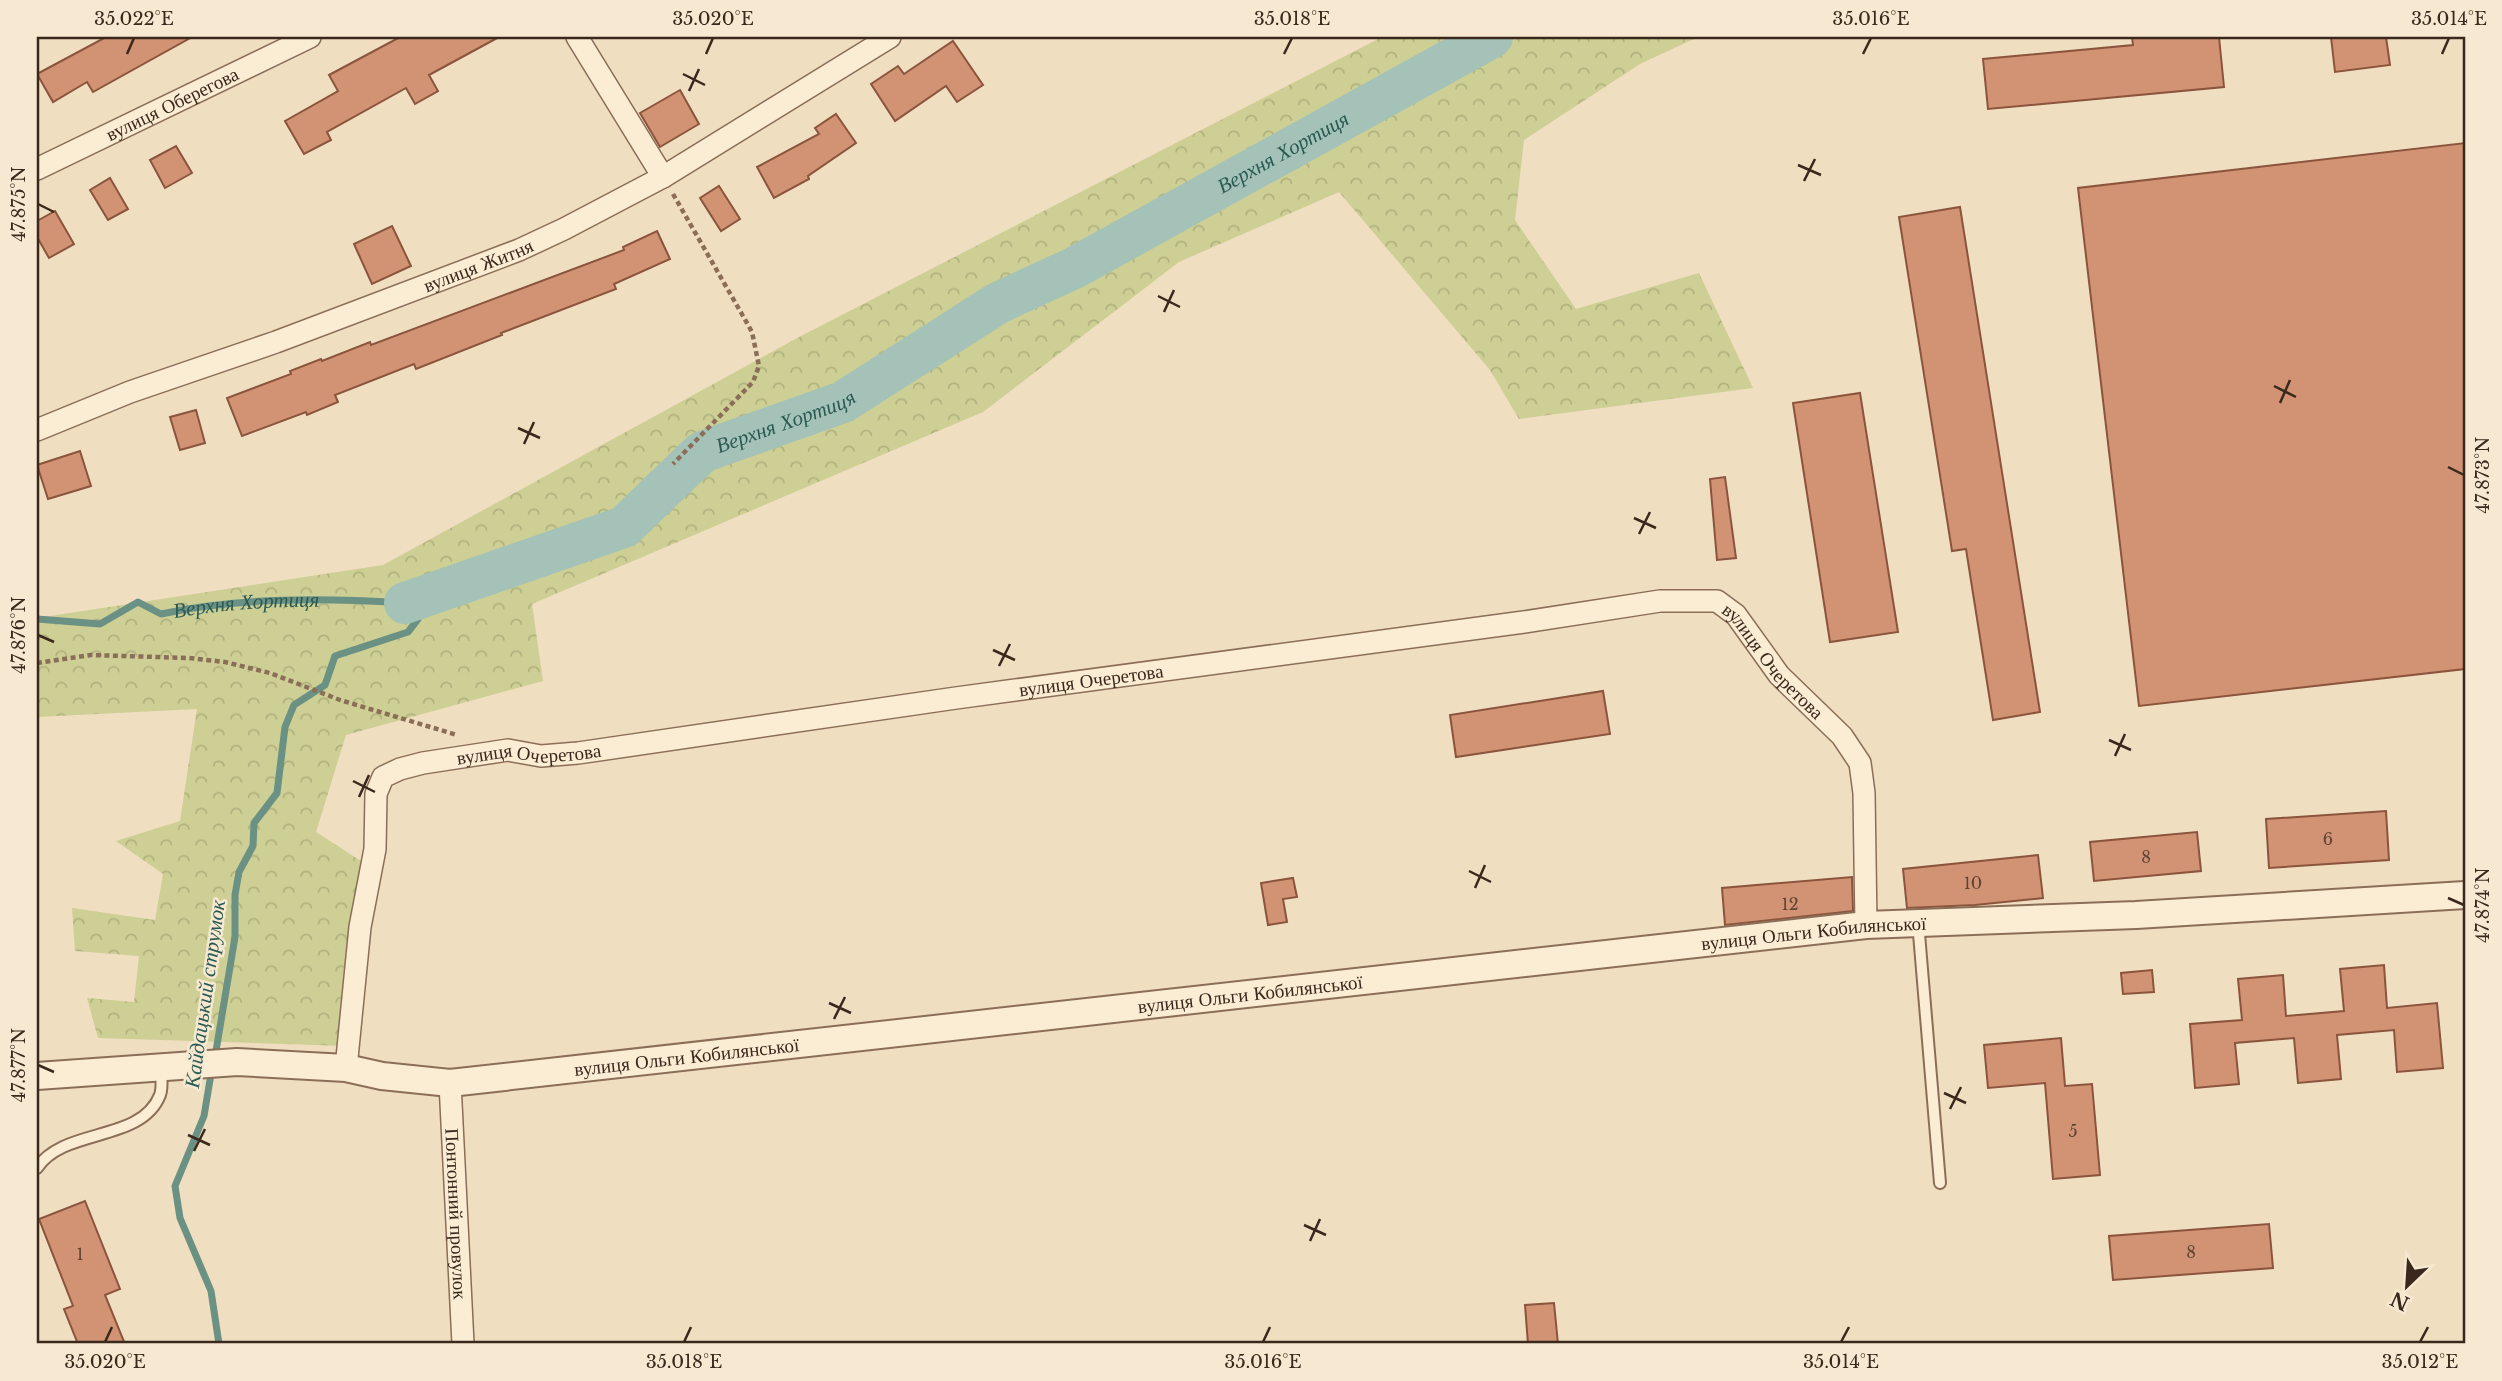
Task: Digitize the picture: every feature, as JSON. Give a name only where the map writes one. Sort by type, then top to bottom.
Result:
[{"type":"street","name":"вулиця Оберегова","points":[[37,169],[310,37]]},
{"type":"street","points":[[577,37],[663,177]]},
{"type":"street","name":"вулиця Житня","points":[[37,430],[130,392],[276,342],[519,250],[565,229],[663,177],[890,37]]},
{"type":"street","name":"вулиця Очеретова","points":[[346,1068],[360,927],[375,849],[376,794],[383,777],[390,772],[423,763],[508,750],[541,756],[579,752],[1660,601],[1717,601],[1726,606],[1736,615],[1779,675],[1842,736],[1860,763],[1864,793],[1866,925]]},
{"type":"street","name":"вулиця Ольги Кобилянської","points":[[37,1076],[237,1062],[346,1068],[393,1078],[450,1083],[1866,925],[2136,915],[2465,895]]},
{"type":"street","name":"Понтонний провулок","points":[[450,1083],[463,1344]]},
{"type":"lane","points":[[1918,922],[1940,1183]]},
{"type":"lane","points":[[37,1168],[42,1160],[54,1152],[81,1139],[137,1121],[155,1104],[172,1065]]},
{"type":"path","points":[[663,177],[743,316],[751,332],[759,366],[752,382],[673,464]]},
{"type":"path","points":[[37,663],[91,655],[189,658],[245,666],[340,700],[469,739]]},
{"type":"green space","points":[[1382,37],[1698,37],[1640,64],[1524,140],[1515,220],[1576,309],[1699,273],[1753,388],[1519,419],[1490,370],[1339,192],[1179,262],[983,412],[532,604],[543,681],[346,735],[316,832],[364,863],[345,1046],[98,1038],[87,998],[134,1002],[139,956],[75,951],[72,908],[155,920],[163,874],[116,841],[180,821],[197,709],[37,717],[37,618],[383,565],[801,336]]},
{"type":"building","points":[[106,37],[192,37],[93,92],[87,82],[53,102],[37,74]]},
{"type":"building","points":[[400,37],[499,37],[429,75],[438,91],[415,104],[406,88],[327,132],[331,140],[304,154],[285,121],[338,91],[329,75]]},
{"type":"building","points":[[2132,37],[2219,37],[2224,87],[1988,109],[1983,59],[2133,45]]},
{"type":"building","points":[[2331,37],[2386,37],[2390,65],[2335,72]]},
{"type":"building","points":[[953,41],[983,85],[957,102],[946,86],[895,121],[871,84],[898,66],[904,74]]},
{"type":"building","points":[[680,90],[699,124],[660,147],[640,113]]},
{"type":"building","points":[[836,114],[856,143],[808,176],[809,179],[774,198],[757,167],[819,134],[815,128]]},
{"type":"building","points":[[2465,143],[2465,669],[2139,706],[2078,188]]},
{"type":"building","points":[[176,146],[192,173],[165,188],[150,160]]},
{"type":"building","points":[[110,178],[128,209],[108,220],[90,190]]},
{"type":"building","points":[[719,186],[740,219],[721,231],[700,198]]},
{"type":"building","points":[[1960,207],[2040,712],[1993,720],[1966,549],[1952,551],[1899,217]]},
{"type":"building","points":[[55,211],[74,244],[49,258],[37,237],[37,221]]},
{"type":"building","points":[[392,226],[411,266],[372,284],[354,244]]},
{"type":"building","points":[[657,231],[670,259],[614,284],[616,289],[416,369],[414,364],[335,395],[338,402],[307,415],[306,412],[242,436],[227,398],[291,374],[290,371],[321,359],[322,361],[370,342],[371,345],[624,250],[623,247]]},
{"type":"building","points":[[1860,393],[1898,632],[1830,642],[1793,403]]},
{"type":"building","points":[[196,410],[205,443],[180,450],[170,417]]},
{"type":"building","points":[[80,451],[91,486],[48,499],[37,465]]},
{"type":"building","points":[[1725,477],[1736,558],[1717,560],[1710,479]]},
{"type":"building","points":[[1603,691],[1610,734],[1456,757],[1450,715]]},
{"type":"building","points":[[2386,811],[2389,860],[2269,868],[2266,819]]},
{"type":"building","points":[[2197,832],[2201,871],[2094,881],[2090,842]]},
{"type":"building","points":[[2038,855],[2043,898],[1907,908],[1903,869]]},
{"type":"building","points":[[1852,877],[1853,911],[1725,925],[1722,888]]},
{"type":"building","points":[[1293,878],[1297,897],[1283,899],[1287,922],[1268,925],[1261,883]]},
{"type":"building","points":[[2384,965],[2387,1008],[2437,1003],[2443,1068],[2397,1072],[2394,1030],[2337,1035],[2341,1079],[2298,1083],[2294,1038],[2235,1043],[2239,1084],[2195,1088],[2190,1024],[2242,1020],[2238,979],[2283,975],[2286,1016],[2344,1011],[2340,969]]},
{"type":"building","points":[[2152,970],[2154,992],[2123,994],[2121,973]]},
{"type":"building","points":[[2061,1038],[2065,1086],[2092,1084],[2100,1175],[2053,1179],[2045,1083],[1988,1088],[1984,1045]]},
{"type":"building","points":[[85,1201],[120,1289],[105,1295],[125,1344],[78,1344],[64,1309],[73,1306],[39,1219]]},
{"type":"building","points":[[2269,1224],[2273,1268],[2113,1280],[2109,1236]]},
{"type":"building","points":[[1554,1303],[1558,1344],[1528,1344],[1525,1305]]},
{"type":"waterway","name":"Верхня Хортиця","points":[[405,603],[624,527],[702,452],[843,402],[998,303],[1074,268],[1492,37]]},
{"type":"waterway","name":"Кайдацький струмок","points":[[215,1057],[235,937],[235,895],[239,872],[253,846],[254,823],[277,793],[285,727],[294,705],[325,685],[335,656],[408,632],[418,619],[421,597]]},
{"type":"waterway","name":"Верхня Хортиця","points":[[37,619],[100,624],[138,602],[161,614],[221,604],[282,600],[405,603]]},
{"type":"waterway","name":"Кайдацький струмок","points":[[212,1068],[204,1116],[175,1186],[180,1218],[211,1291],[219,1344]]}]
